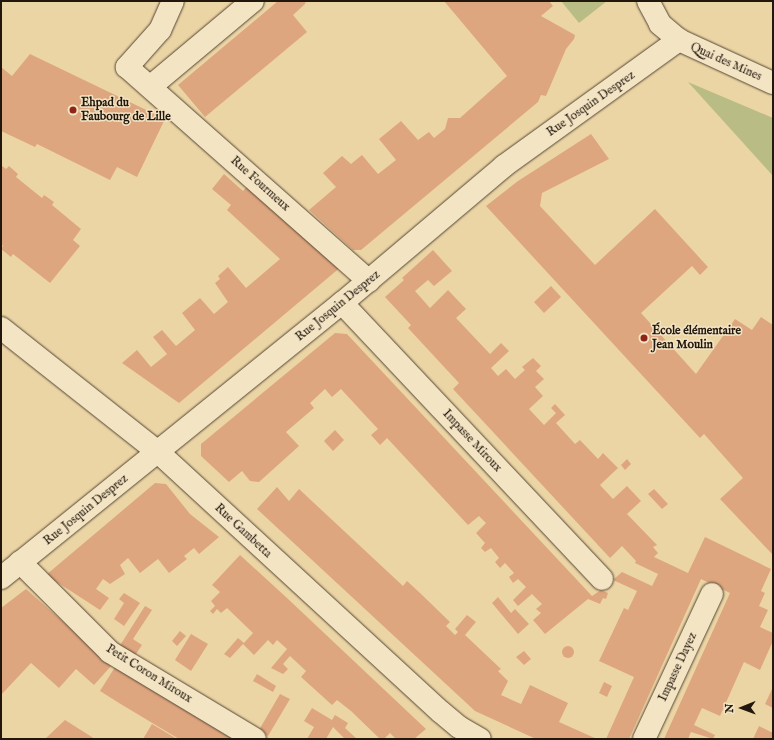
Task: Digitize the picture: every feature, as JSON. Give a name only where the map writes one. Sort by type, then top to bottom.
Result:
[{"type":"street","name":"Rue Fourmeux","points":[[173,1],[160,30],[127,67],[369,281]]},
{"type":"street","points":[[150,87],[253,1]]},
{"type":"street","name":"Quai des Mines","points":[[648,1],[660,24],[679,40],[773,83]]},
{"type":"street","name":"Rue Josquin Desprez","points":[[1,578],[369,281],[504,166],[679,40]]},
{"type":"street","name":"Impasse Miroux","points":[[342,303],[602,579]]},
{"type":"street","name":"Rue Gambetta","points":[[1,328],[158,452],[441,712],[480,739]]},
{"type":"street","name":"Petit Coron Miroux","points":[[20,562],[110,652],[255,739]]},
{"type":"street","name":"Impasse Dayez","points":[[644,739],[712,594]]},
{"type":"green space","points":[[561,1],[607,1],[579,23]]},
{"type":"green space","points":[[688,82],[773,118],[773,176]]},
{"type":"building","points":[[278,1],[306,1],[305,4],[293,15],[307,32],[205,117],[178,85]]},
{"type":"building","points":[[444,1],[549,1],[553,6],[541,16],[575,35],[574,39],[566,49],[546,96],[541,95],[538,102],[361,250],[353,250],[309,210],[336,187],[323,173],[342,156],[351,164],[362,155],[378,174],[396,160],[379,139],[401,121],[418,140],[429,132],[434,138],[445,129],[448,118],[460,118],[507,76]]},
{"type":"building","name":"Ehpad du Faubourg de Lille","points":[[30,54],[165,119],[137,177],[117,167],[110,180],[37,144],[35,147],[1,131],[1,67],[12,76]]},
{"type":"building","points":[[591,134],[609,159],[542,193],[540,206],[595,265],[655,209],[708,267],[700,275],[692,266],[641,313],[696,374],[735,319],[752,330],[761,317],[773,325],[773,555],[720,499],[743,478],[704,434],[700,438],[486,206],[518,181]]},
{"type":"building","points":[[1,165],[6,169],[9,166],[18,174],[16,177],[42,198],[44,195],[54,202],[52,205],[81,229],[73,240],[80,246],[50,283],[13,254],[11,257],[1,249],[3,246],[1,244]]},
{"type":"building","points":[[224,174],[243,191],[249,184],[342,266],[179,403],[122,363],[137,350],[151,367],[167,354],[153,337],[162,330],[176,346],[195,330],[182,313],[200,298],[214,314],[228,302],[215,283],[220,279],[218,276],[228,267],[246,288],[280,259],[227,210],[231,205],[212,189]]},
{"type":"building","points":[[433,250],[452,271],[434,286],[428,280],[415,291],[430,308],[448,290],[466,309],[456,318],[490,354],[501,343],[509,351],[491,368],[498,376],[506,369],[515,379],[525,370],[522,367],[533,358],[541,366],[536,371],[544,379],[535,387],[543,396],[529,409],[544,425],[556,413],[551,408],[555,404],[565,415],[556,423],[575,444],[580,440],[598,459],[603,453],[618,468],[600,485],[613,499],[627,486],[641,501],[627,514],[657,545],[653,547],[658,553],[654,557],[688,573],[705,537],[771,569],[761,591],[765,593],[759,606],[768,610],[760,627],[773,633],[773,641],[760,670],[744,662],[720,716],[702,708],[694,725],[715,735],[713,739],[691,732],[688,739],[664,739],[730,593],[701,579],[629,739],[606,739],[634,677],[599,661],[624,608],[628,610],[637,591],[613,580],[622,572],[652,586],[658,574],[635,563],[636,561],[622,546],[610,558],[453,389],[459,383],[408,328],[411,325],[385,297],[404,280],[402,278]]},
{"type":"building","points":[[551,286],[561,297],[544,313],[534,302]]},
{"type":"building","points":[[335,333],[347,334],[592,596],[601,590],[608,593],[606,599],[603,598],[600,604],[588,599],[545,634],[533,620],[541,613],[536,609],[542,604],[532,594],[518,606],[513,600],[526,587],[518,579],[513,583],[509,577],[514,573],[505,563],[500,568],[495,562],[499,558],[491,548],[485,552],[481,548],[485,543],[476,533],[486,523],[479,516],[468,525],[387,438],[380,445],[371,435],[378,429],[341,389],[332,397],[325,389],[310,403],[314,408],[286,432],[299,446],[259,482],[250,481],[242,471],[229,482],[201,456],[201,444]]},
{"type":"building","points":[[335,430],[344,440],[333,451],[324,441]]},
{"type":"building","points":[[627,459],[631,464],[625,470],[621,465]]},
{"type":"building","points":[[155,483],[166,484],[190,514],[219,537],[199,554],[194,548],[184,556],[187,559],[169,573],[158,559],[140,573],[128,558],[120,565],[125,574],[110,584],[103,579],[96,589],[109,598],[100,610],[46,575]]},
{"type":"building","points":[[277,487],[289,501],[299,489],[403,586],[407,581],[420,593],[450,622],[446,626],[455,635],[458,632],[455,629],[467,615],[476,622],[465,635],[501,669],[498,671],[508,681],[501,695],[521,704],[530,685],[568,703],[559,722],[597,739],[536,739],[475,711],[257,509]]},
{"type":"building","points":[[654,489],[668,504],[662,509],[648,494]]},
{"type":"building","points":[[240,555],[426,729],[414,739],[396,739],[390,733],[384,739],[380,739],[351,711],[337,700],[332,705],[301,677],[306,671],[290,656],[283,664],[288,669],[283,674],[271,668],[287,649],[277,640],[273,645],[268,640],[254,655],[243,644],[230,658],[224,654],[238,638],[244,643],[253,633],[227,608],[221,613],[217,609],[213,614],[210,611],[215,606],[211,601],[220,592],[212,585]]},
{"type":"building","points":[[26,589],[112,665],[94,685],[76,669],[59,688],[31,663],[1,695],[1,608]]},
{"type":"building","points":[[124,593],[140,603],[124,626],[114,619],[124,603],[119,599]]},
{"type":"building","points":[[498,597],[511,613],[515,609],[529,624],[518,634],[492,603]]},
{"type":"building","points":[[145,606],[152,610],[133,639],[142,645],[134,657],[119,647]]},
{"type":"building","points":[[180,631],[186,636],[177,646],[172,641]]},
{"type":"building","points":[[191,634],[208,644],[191,671],[175,660]]},
{"type":"building","points":[[570,646],[573,647],[573,657],[566,658],[563,657],[562,650],[563,647]]},
{"type":"building","points":[[524,651],[531,659],[524,665],[516,657]]},
{"type":"building","points":[[115,667],[234,739],[179,739],[119,703],[100,691]]},
{"type":"building","points":[[257,674],[276,686],[273,692],[253,681]]},
{"type":"building","points":[[604,682],[612,686],[607,697],[599,693]]},
{"type":"building","points":[[773,687],[773,708],[765,704]]},
{"type":"building","points":[[280,694],[290,699],[268,736],[259,730]]},
{"type":"building","points":[[312,708],[332,720],[335,715],[348,723],[345,728],[357,739],[345,739],[333,727],[326,739],[307,739],[314,727],[304,721]]},
{"type":"building","points":[[65,720],[95,739],[45,739]]},
{"type":"building","points":[[152,724],[177,739],[143,739]]},
{"type":"building","points":[[759,726],[773,733],[773,739],[753,739]]},
{"type":"place","name":"Ehpad du Faubourg de Lille","points":[[73,110]]},
{"type":"place","name":"École élémentaire Jean Moulin","points":[[644,338]]}]
